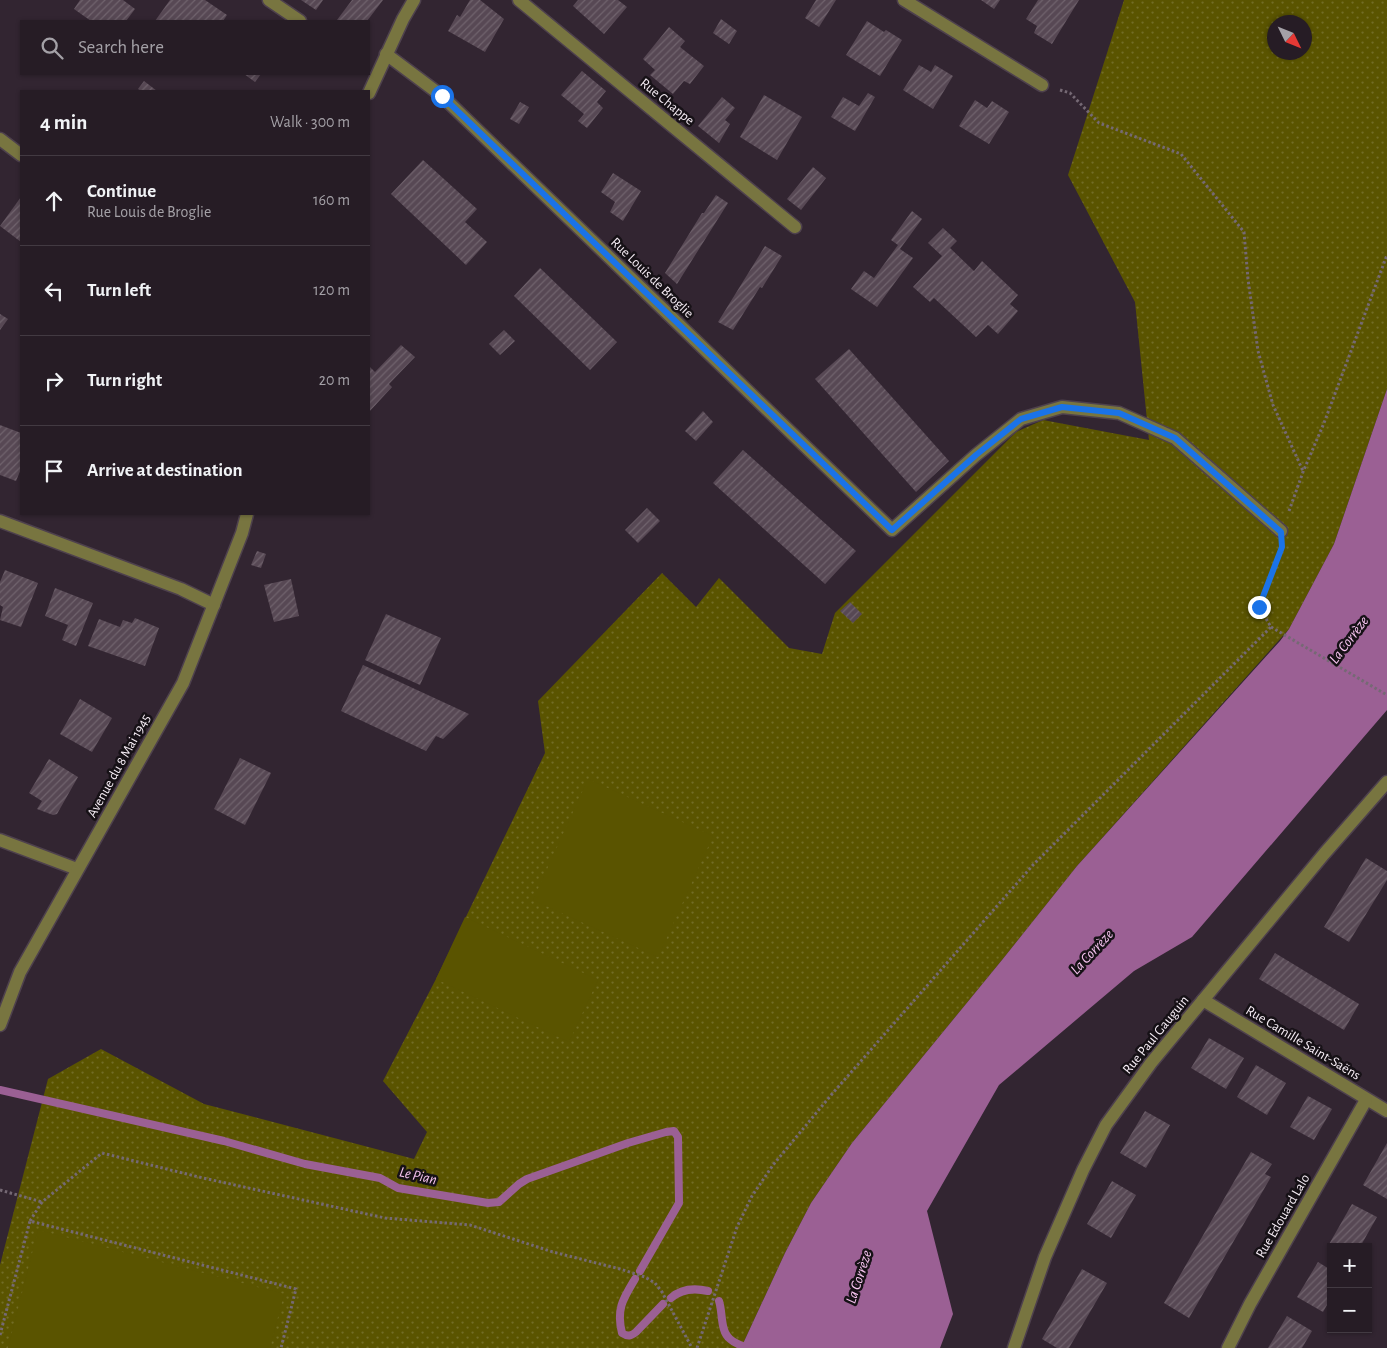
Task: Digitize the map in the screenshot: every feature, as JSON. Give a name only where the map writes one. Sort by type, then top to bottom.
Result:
[{"type":"street","points":[[269,0],[299,20]]},
{"type":"street","points":[[370,90],[372,75],[386,54],[414,0]]},
{"type":"street","name":"Rue Chappe","points":[[519,0],[795,227]]},
{"type":"street","points":[[904,0],[1042,85]]},
{"type":"street","name":"Rue Louis de Broglie","points":[[386,54],[442,96],[892,530],[976,455],[1021,419],[1062,407],[1119,413],[1175,438],[1281,532]]},
{"type":"street","points":[[0,139],[20,153]]},
{"type":"street","name":"Avenue du 8 Mai 1945","points":[[0,1026],[20,972],[183,683],[242,533],[247,515]]},
{"type":"street","points":[[0,522],[181,589],[214,605]]},
{"type":"street","name":"Rue Paul Gauguin","points":[[1014,1348],[1045,1258],[1083,1170],[1106,1125],[1151,1063],[1324,854],[1387,782]]},
{"type":"street","points":[[0,840],[78,869]]},
{"type":"street","name":"Rue Camille Saint-Saëns","points":[[1203,1000],[1387,1111]]},
{"type":"street","name":"Rue Edouard Lalo","points":[[1228,1348],[1250,1304],[1366,1100]]},
{"type":"path","points":[[1042,85],[1070,93],[1099,122],[1181,154],[1244,232],[1248,279],[1258,351],[1273,405],[1303,472]]},
{"type":"path","points":[[1387,255],[1281,532],[1282,547],[1259,607],[1271,627],[1387,695]]},
{"type":"path","points":[[696,1348],[737,1227],[752,1196],[773,1165],[832,1094],[1033,865],[1271,627]]},
{"type":"path","points":[[0,1335],[30,1220],[42,1202],[102,1153],[203,1178],[384,1218],[470,1225],[553,1252],[620,1269],[655,1283],[662,1292],[692,1348]]},
{"type":"path","points":[[0,1190],[42,1202]]},
{"type":"path","points":[[30,1220],[296,1289],[281,1348]]},
{"type":"shaded area","points":[[1124,0],[1387,0],[1387,389],[1334,544],[1289,629],[1077,866],[852,1143],[811,1203],[785,1253],[741,1348],[0,1348],[0,1265],[48,1079],[101,1049],[204,1104],[414,1159],[427,1132],[383,1081],[436,979],[545,753],[538,701],[662,573],[696,607],[719,578],[789,648],[822,654],[835,613],[1016,432],[1043,420],[1149,440],[1135,302],[1068,175]]},
{"type":"shaded area","points":[[588,779],[713,836],[658,957],[533,900]]},
{"type":"shaded area","points":[[465,917],[598,980],[569,1042],[436,979]]},
{"type":"shaded area","points":[[38,1230],[284,1294],[270,1348],[8,1348]]},
{"type":"water","name":"La Corrèze","points":[[1387,389],[1387,710],[1192,937],[1134,971],[999,1085],[927,1211],[953,1314],[940,1348],[741,1348],[785,1253],[811,1203],[852,1143],[1077,866],[1289,629],[1334,544]]},
{"type":"building","points":[[80,0],[123,0],[135,9],[127,20],[90,20],[74,9]]},
{"type":"building","points":[[170,0],[205,0],[227,15],[224,20],[156,20]]},
{"type":"building","points":[[301,0],[323,0],[316,10]]},
{"type":"building","points":[[352,0],[383,0],[368,20],[337,20]]},
{"type":"building","points":[[470,0],[480,0],[504,19],[485,52],[448,31],[457,15],[460,17]]},
{"type":"building","points":[[578,0],[618,0],[627,7],[604,34],[573,6]]},
{"type":"building","points":[[816,0],[836,0],[819,27],[805,18]]},
{"type":"building","points":[[981,0],[1000,0],[994,9]]},
{"type":"building","points":[[1038,0],[1079,0],[1052,44],[1034,33],[1037,26],[1026,19]]},
{"type":"building","points":[[721,19],[737,31],[729,44],[713,33]]},
{"type":"building","points":[[867,21],[884,32],[886,30],[902,40],[880,76],[846,55]]},
{"type":"building","points":[[669,27],[685,41],[680,47],[704,66],[690,84],[684,81],[673,94],[650,75],[655,70],[643,59]]},
{"type":"building","points":[[919,65],[931,72],[935,65],[953,76],[933,109],[903,90]]},
{"type":"building","points":[[582,71],[606,91],[597,102],[603,108],[587,128],[578,121],[584,114],[561,95]]},
{"type":"building","points":[[245,75],[260,75],[255,82]]},
{"type":"building","points":[[144,81],[156,90],[140,90],[138,89]]},
{"type":"building","points":[[868,93],[875,97],[855,131],[831,117],[843,97],[859,106]]},
{"type":"building","points":[[764,95],[802,117],[777,160],[740,137]]},
{"type":"building","points":[[722,97],[735,108],[725,120],[730,124],[719,143],[698,126]]},
{"type":"building","points":[[975,100],[987,108],[992,101],[1009,112],[989,144],[959,126]]},
{"type":"building","points":[[520,102],[529,107],[519,124],[510,119]]},
{"type":"building","points":[[423,160],[477,209],[465,222],[487,242],[466,265],[391,194]]},
{"type":"building","points":[[813,167],[826,178],[801,210],[787,199]]},
{"type":"building","points":[[613,173],[641,191],[623,221],[610,212],[615,202],[601,192]]},
{"type":"building","points":[[716,195],[728,203],[677,284],[665,273],[702,213],[704,213]]},
{"type":"building","points":[[20,198],[20,241],[0,226]]},
{"type":"building","points":[[912,211],[922,219],[900,249],[913,258],[877,307],[851,289],[864,271],[874,278],[898,245],[891,240]]},
{"type":"building","points":[[943,228],[957,241],[950,248],[974,271],[982,261],[1018,295],[1010,304],[1018,311],[998,334],[988,325],[976,337],[934,298],[930,302],[913,287],[942,256],[928,243]]},
{"type":"building","points":[[765,246],[782,256],[733,330],[718,322]]},
{"type":"building","points":[[540,268],[617,342],[590,370],[514,296]]},
{"type":"building","points":[[0,314],[8,319],[0,330]]},
{"type":"building","points":[[504,330],[515,341],[500,355],[489,344]]},
{"type":"building","points":[[401,345],[415,357],[389,384],[392,387],[370,411],[370,367],[375,372]]},
{"type":"building","points":[[849,349],[949,461],[916,492],[815,379]]},
{"type":"building","points":[[703,411],[713,422],[696,441],[685,431]]},
{"type":"building","points":[[0,425],[20,433],[20,471],[16,481],[0,475]]},
{"type":"building","points":[[743,450],[856,551],[825,584],[713,483]]},
{"type":"building","points":[[647,508],[660,521],[638,543],[625,530]]},
{"type":"building","points":[[257,551],[266,554],[261,568],[251,565]]},
{"type":"building","points":[[5,570],[38,583],[21,627],[0,620],[3,607],[0,605],[0,582]]},
{"type":"building","points":[[291,579],[299,616],[274,622],[264,585]]},
{"type":"building","points":[[55,588],[93,603],[76,646],[62,640],[68,625],[45,616]]},
{"type":"building","points":[[850,602],[862,614],[853,623],[840,611]]},
{"type":"building","points":[[386,614],[441,638],[420,685],[365,660]]},
{"type":"building","points":[[135,618],[159,628],[145,666],[88,646],[99,619],[120,627],[123,620],[132,623]]},
{"type":"building","points":[[363,665],[469,714],[443,739],[436,736],[426,751],[341,711]]},
{"type":"building","points":[[80,699],[112,718],[92,752],[60,734]]},
{"type":"building","points":[[240,758],[271,773],[245,825],[214,809]]},
{"type":"building","points":[[49,759],[78,777],[57,814],[53,815],[37,809],[42,801],[29,793]]},
{"type":"building","points":[[1366,858],[1387,871],[1387,880],[1349,942],[1324,927]]},
{"type":"building","points":[[1275,953],[1359,1004],[1344,1030],[1259,979]]},
{"type":"building","points":[[1209,1038],[1244,1058],[1226,1089],[1191,1068]]},
{"type":"building","points":[[1256,1065],[1286,1083],[1267,1115],[1237,1097]]},
{"type":"building","points":[[1308,1096],[1332,1109],[1314,1140],[1290,1127]]},
{"type":"building","points":[[1145,1111],[1170,1125],[1146,1168],[1120,1153]]},
{"type":"building","points":[[1387,1143],[1387,1199],[1363,1185]]},
{"type":"building","points":[[1251,1152],[1272,1164],[1265,1174],[1271,1177],[1189,1318],[1164,1303]]},
{"type":"building","points":[[1112,1181],[1136,1195],[1111,1238],[1087,1224]]},
{"type":"building","points":[[1352,1204],[1377,1217],[1362,1243],[1330,1243]]},
{"type":"building","points":[[1318,1262],[1327,1268],[1327,1305],[1323,1312],[1297,1297]]},
{"type":"building","points":[[1082,1269],[1107,1283],[1069,1348],[1057,1348],[1042,1339]]},
{"type":"building","points":[[1287,1316],[1312,1331],[1302,1348],[1268,1348]]},
{"type":"waterway","name":"Le Pian","points":[[0,1090],[224,1141],[305,1164],[380,1178],[398,1188],[488,1203],[499,1202],[527,1179],[628,1143],[674,1131],[678,1137],[679,1203],[640,1271]]},
{"type":"waterway","name":"Le Pian","points":[[635,1279],[627,1292],[620,1311],[622,1333],[628,1335],[634,1333],[663,1304]]},
{"type":"waterway","name":"Le Pian","points":[[671,1298],[688,1290],[708,1291]]},
{"type":"waterway","name":"Le Pian","points":[[719,1301],[723,1327],[727,1336],[739,1345],[749,1348]]},
{"type":"route","points":[[442,96],[892,530],[976,455],[1021,419],[1062,407],[1119,413],[1175,438],[1281,532],[1282,547],[1259,607]]}]
